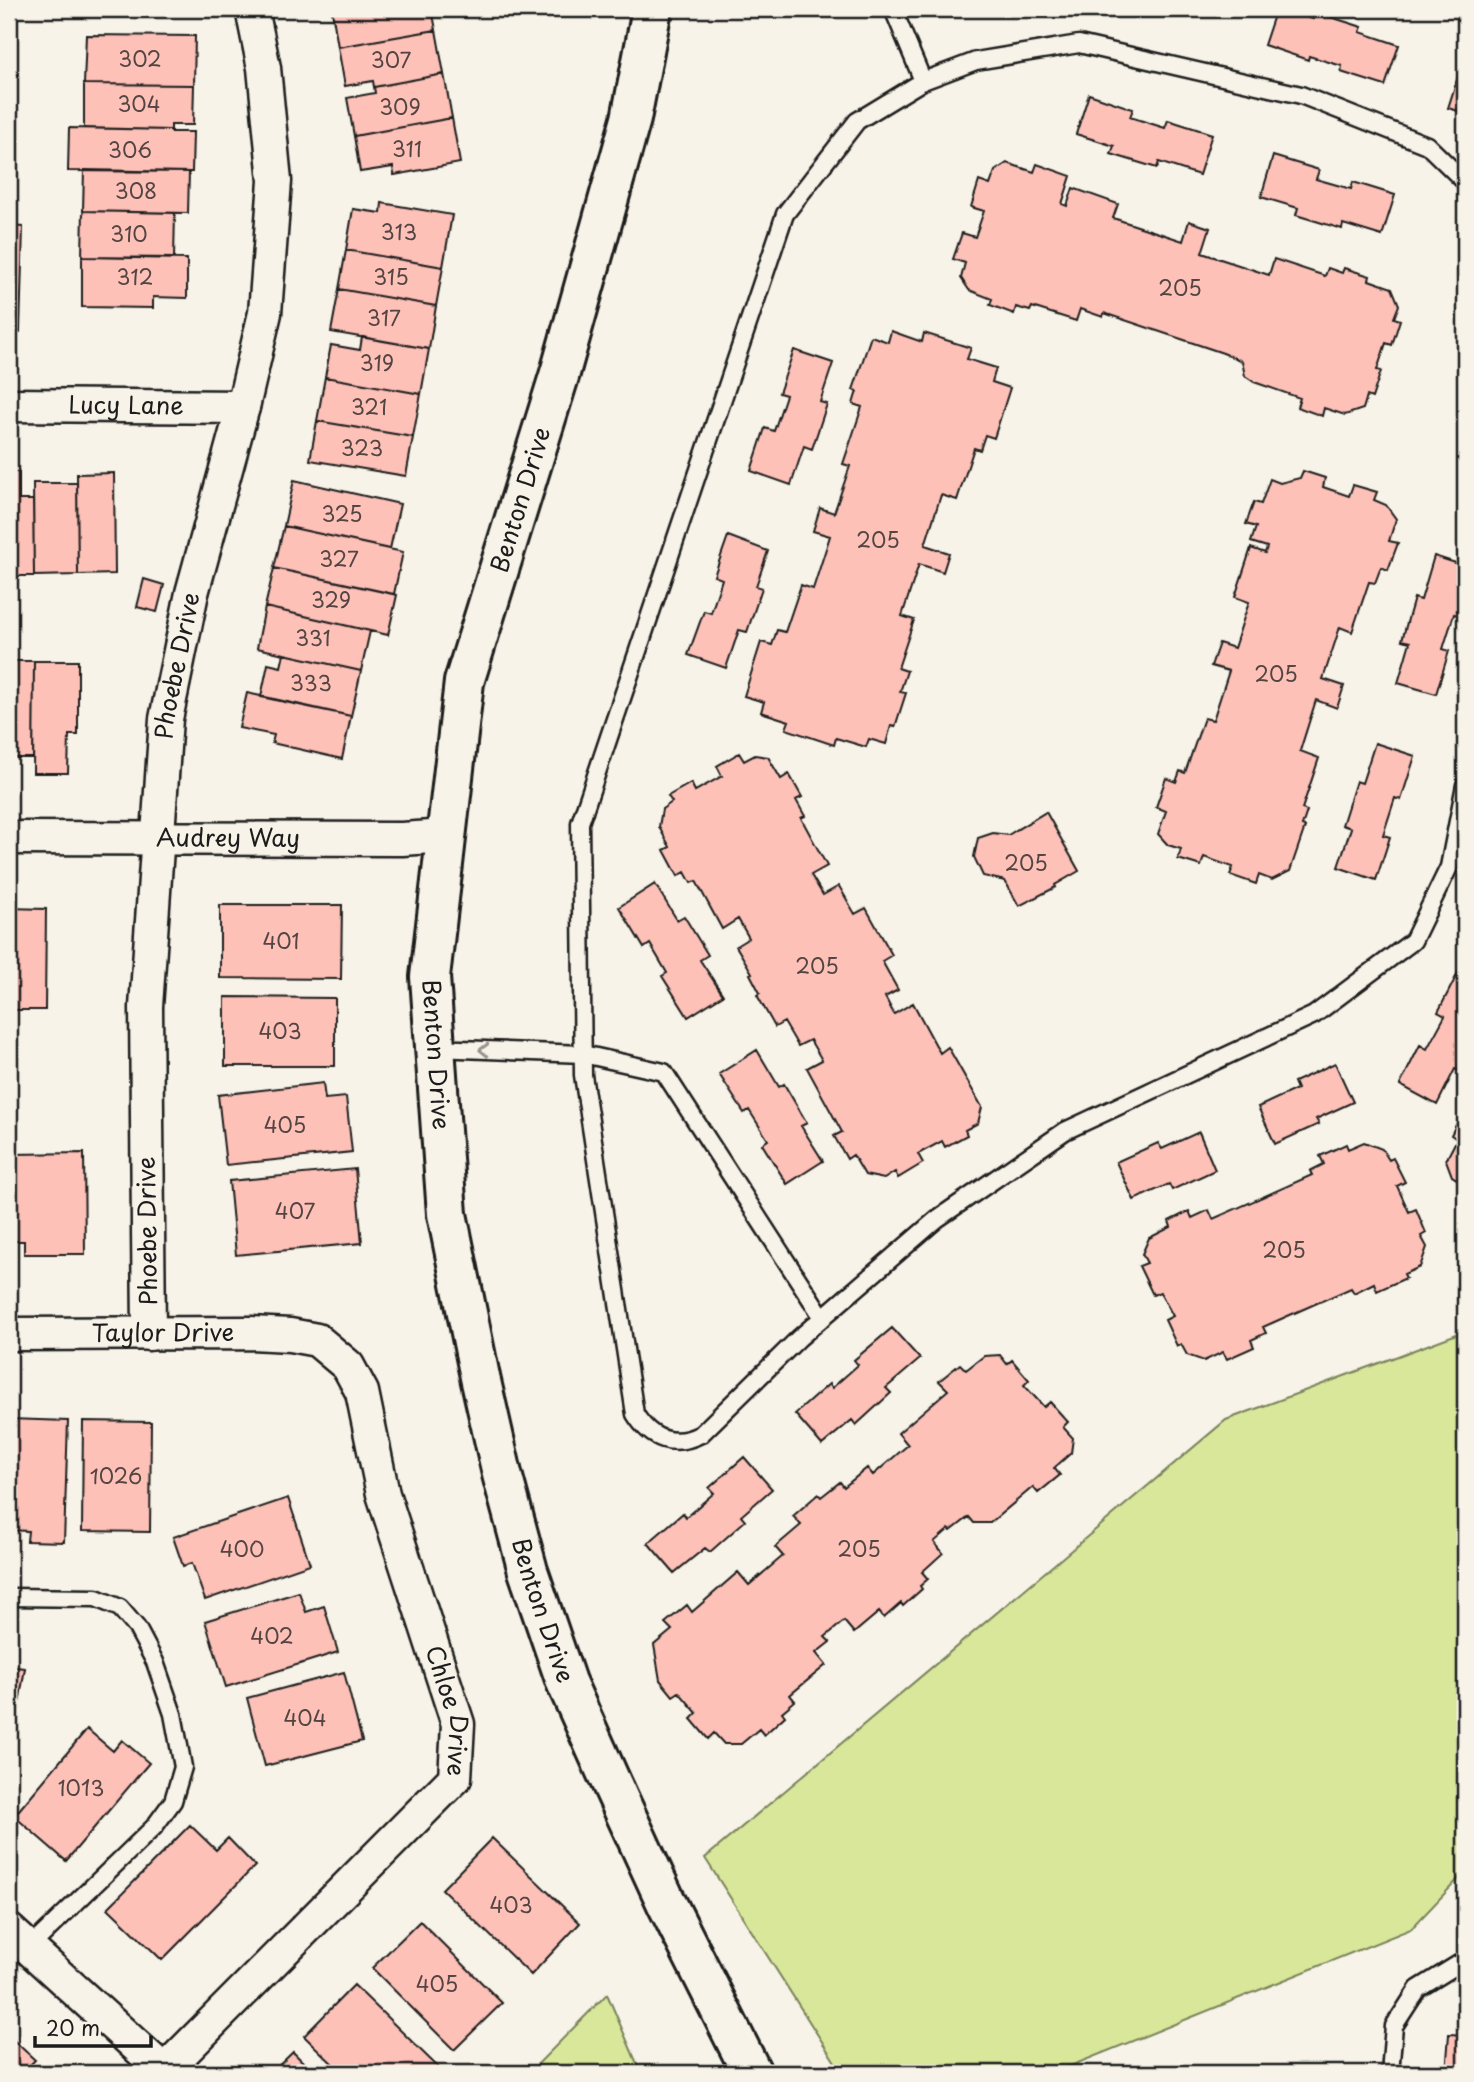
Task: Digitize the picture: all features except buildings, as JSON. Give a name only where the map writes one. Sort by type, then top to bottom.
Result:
[{"type":"street","name":"Phoebe Drive","points":[[149,1334],[146,1007],[166,719],[192,593],[243,407],[265,313],[275,181],[264,68],[252,9]]},
{"type":"street","name":"Benton Drive","points":[[652,9],[631,119],[560,373],[464,682],[430,977],[447,1214],[489,1414],[528,1571],[566,1682],[608,1778],[667,1904],[752,2073]]},
{"type":"street","name":"Lucy Lane","points":[[9,405],[243,407]]},
{"type":"street","name":"Audrey Way","points":[[9,838],[402,839],[446,836]]},
{"type":"street","name":"Taylor Drive","points":[[9,1334],[251,1333],[290,1335],[317,1340]]},
{"type":"street","name":"Chloe Drive","points":[[163,2072],[455,1778],[458,1724],[383,1494],[362,1392],[348,1366],[317,1340]]},
{"type":"street","points":[[19,1939],[163,2072]]},
{"type":"lane","points":[[893,9],[923,81]]},
{"type":"lane","points":[[1465,182],[1427,145],[1301,96],[1079,44],[976,61],[923,81],[857,121],[785,214],[580,823],[583,1075],[635,1414],[642,1426],[663,1440],[677,1442],[690,1440],[701,1434],[823,1318],[937,1219],[1065,1130],[1314,1015],[1413,941],[1449,867],[1465,785]]},
{"type":"lane","points":[[435,1048],[583,1054],[664,1072],[823,1318]]},
{"type":"lane","points":[[9,1597],[96,1598],[120,1608],[137,1628],[155,1661],[173,1714],[183,1767],[173,1801],[154,1827],[19,1939]]},
{"type":"lane","points":[[1390,2073],[1394,2026],[1419,1989],[1465,1960]]},
{"type":"green space","points":[[1465,1331],[1465,1872],[1411,1929],[1053,2073],[842,2073],[705,1858],[1226,1420]]},
{"type":"green space","points":[[607,1994],[641,2073],[529,2073]]}]
